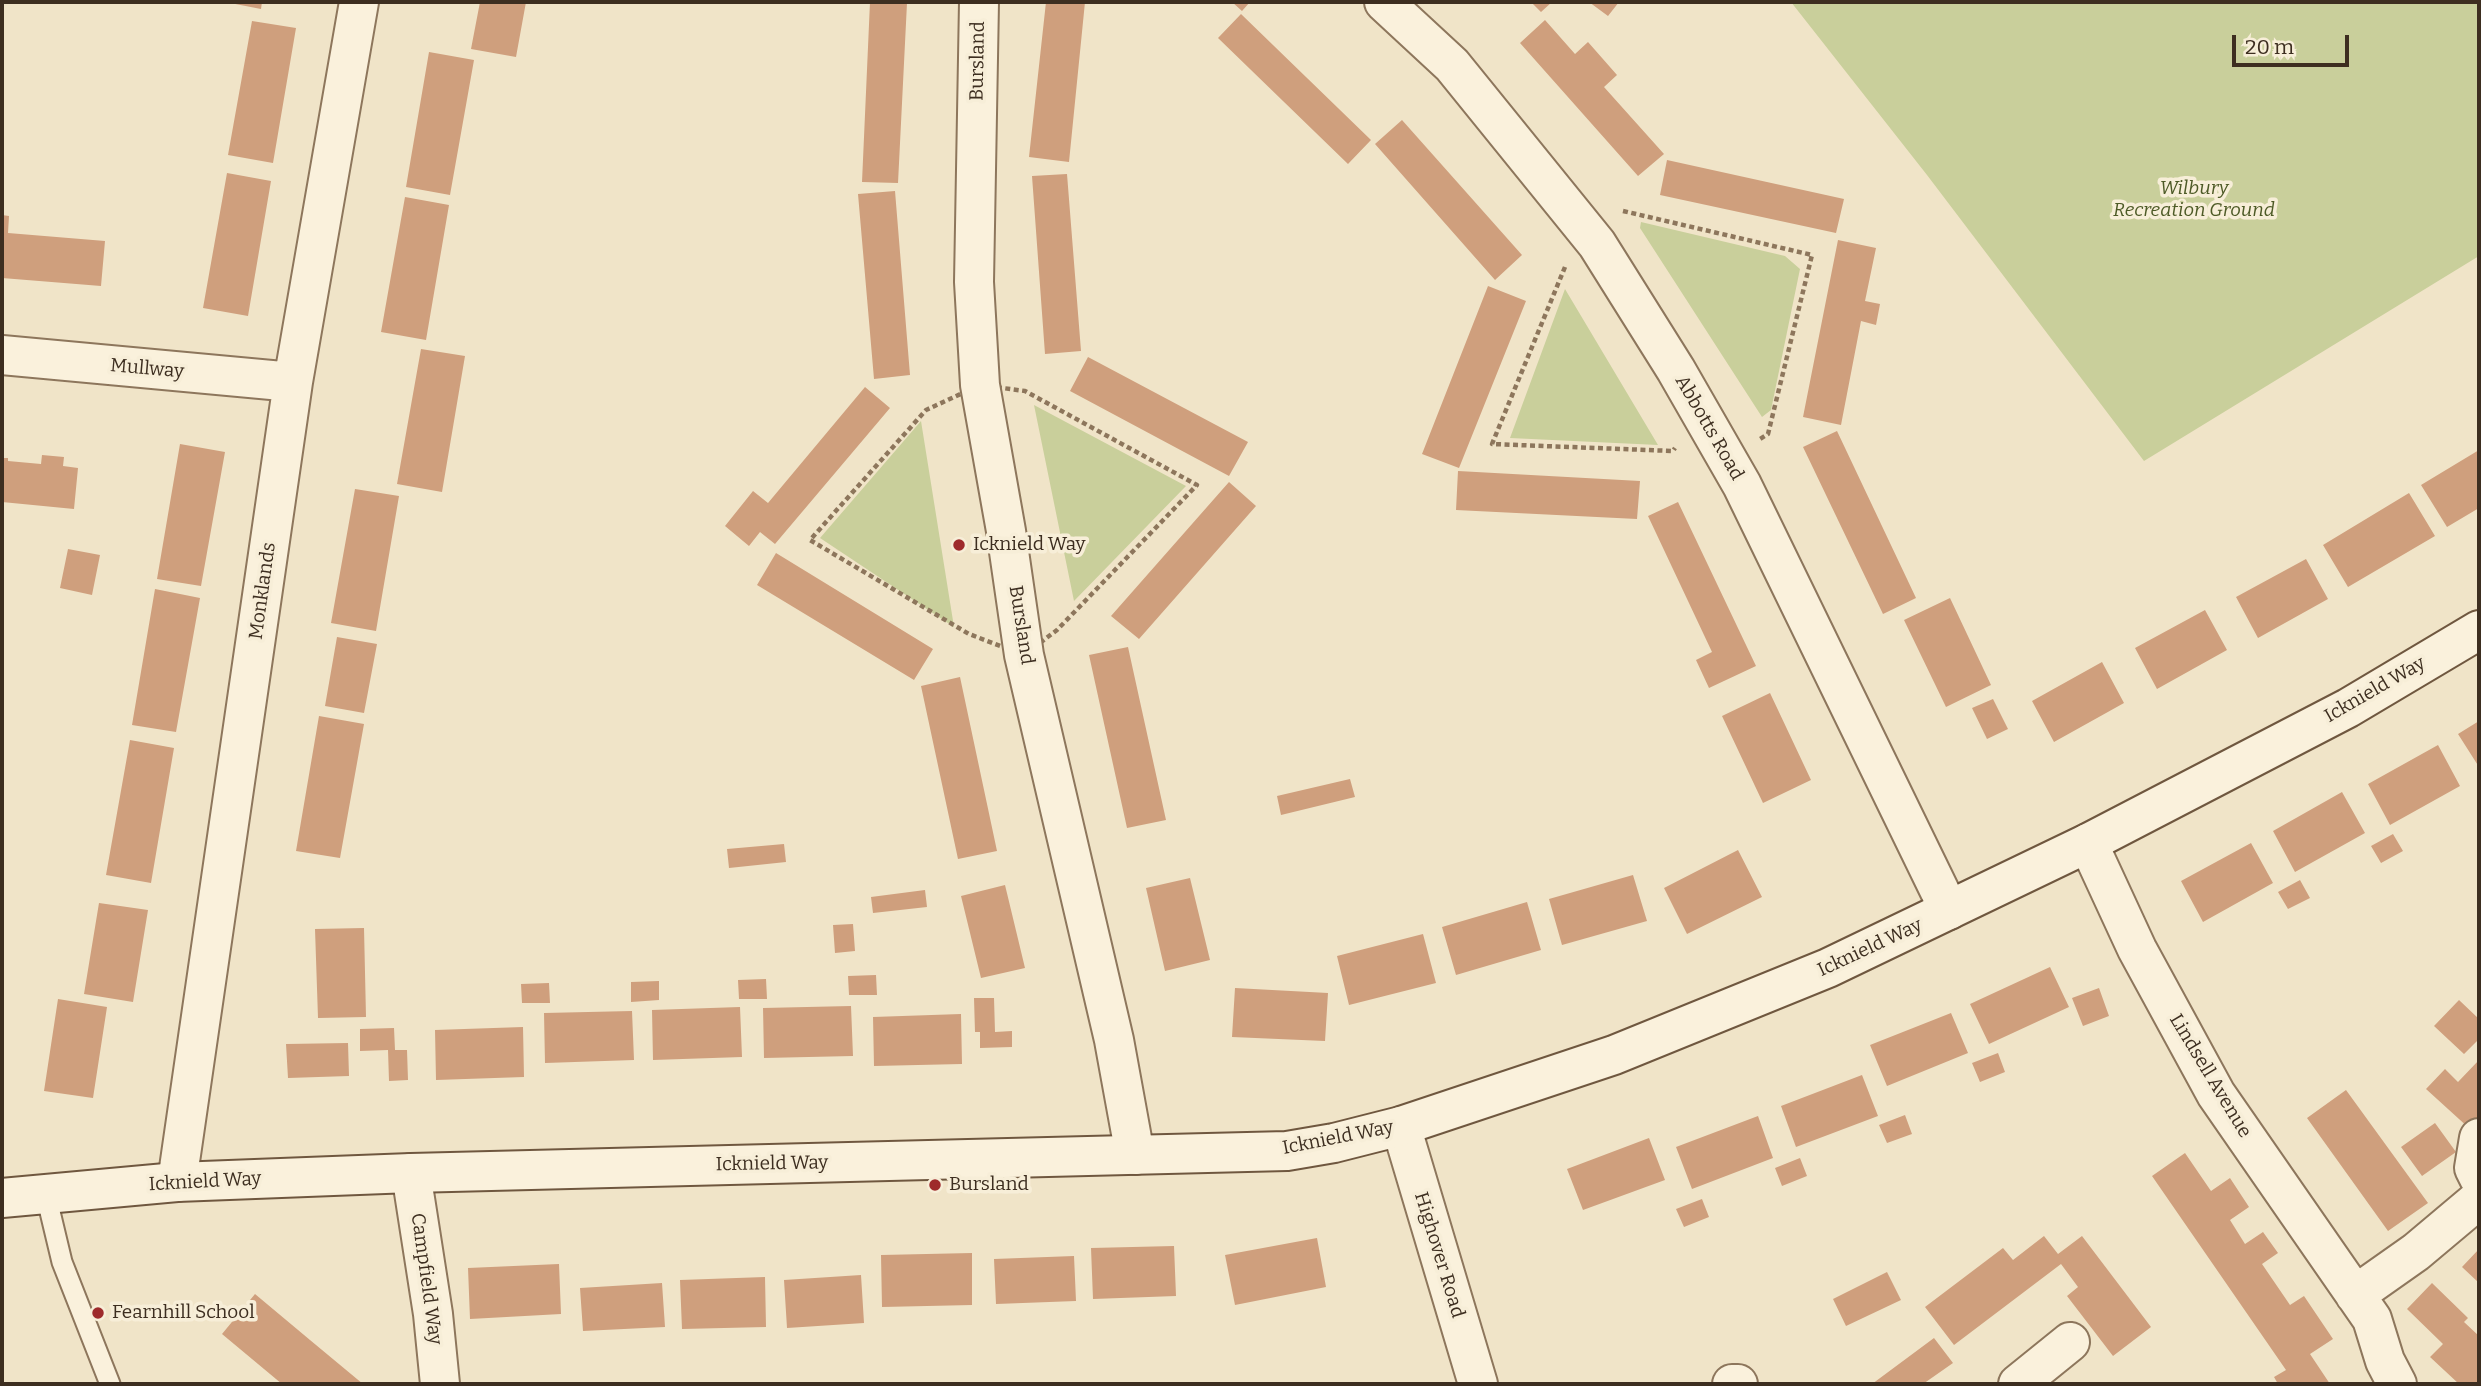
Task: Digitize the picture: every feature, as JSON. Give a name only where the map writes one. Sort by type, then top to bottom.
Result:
[{"type":"street","name":"Monklands","points":[[177,1182],[293,382],[359,2]]},
{"type":"street","name":"Bursland","points":[[979,2],[974,282],[980,385],[1006,531],[1024,655],[1114,1040],[1135,1155]]},
{"type":"street","name":"Abbotts Road","points":[[1384,2],[1452,65],[1597,244],[1742,485],[1949,910]]},
{"type":"street","name":"Mullway","points":[[2,355],[293,382]]},
{"type":"street","name":"Icknield Way","points":[[2,1198],[177,1182],[411,1173],[1287,1151],[1334,1143],[1401,1126],[1649,1041],[1828,968],[2088,843],[2348,708],[2479,630]]},
{"type":"street","name":"Lindsell Avenue","points":[[2088,843],[2137,949],[2216,1094],[2372,1319],[2385,1361],[2397,1384]]},
{"type":"street","name":"Highover Road","points":[[1401,1126],[1478,1384]]},
{"type":"street","points":[[2479,1138],[2474,1168],[2479,1178]]},
{"type":"street","name":"Campfield Way","points":[[411,1173],[433,1314],[440,1384]]},
{"type":"street","points":[[2355,1295],[2416,1252],[2479,1199]]},
{"type":"street","points":[[2018,1384],[2070,1342]]},
{"type":"street","points":[[1732,1384],[1738,1384]]},
{"type":"lane","points":[[46,1195],[62,1262],[110,1384]]},
{"type":"path","points":[[1617,210],[1812,255],[1768,434],[1727,460]]},
{"type":"path","points":[[1597,244],[1565,267],[1492,444],[1673,451],[1707,425]]},
{"type":"path","points":[[980,385],[1025,391],[1197,485],[1057,630],[1024,655],[969,634],[810,540],[926,410],[980,385]]},
{"type":"green space","name":"Wilbury Recreation Ground","points":[[1791,2],[2479,2],[2479,256],[2144,461],[1927,175]]},
{"type":"green space","points":[[1641,222],[1785,256],[1800,269],[1771,410],[1762,417],[1640,228]]},
{"type":"green space","points":[[1565,289],[1658,445],[1510,438]]},
{"type":"green space","points":[[1034,405],[1186,486],[1074,601]]},
{"type":"green space","points":[[921,421],[954,627],[820,538]]},
{"type":"building","points":[[225,2],[262,2],[261,9]]},
{"type":"building","points":[[480,2],[526,2],[516,57],[471,49]]},
{"type":"building","points":[[870,2],[907,3],[898,183],[862,182]]},
{"type":"building","points":[[1046,2],[1085,2],[1069,162],[1029,157]]},
{"type":"building","points":[[1232,2],[1250,2],[1242,11]]},
{"type":"building","points":[[1531,2],[1552,2],[1541,12]]},
{"type":"building","points":[[1589,2],[1619,2],[1608,16]]},
{"type":"building","points":[[1241,14],[1371,140],[1348,164],[1218,38]]},
{"type":"building","points":[[1545,20],[1575,54],[1588,42],[1617,75],[1604,87],[1664,154],[1638,176],[1520,43]]},
{"type":"building","points":[[252,21],[296,28],[273,163],[228,155]]},
{"type":"building","points":[[429,52],[474,60],[450,195],[406,187]]},
{"type":"building","points":[[1402,120],[1522,255],[1495,280],[1375,144]]},
{"type":"building","points":[[1667,160],[1844,199],[1836,233],[1660,195]]},
{"type":"building","points":[[227,173],[271,181],[248,316],[203,308]]},
{"type":"building","points":[[1067,174],[1081,351],[1045,354],[1032,176]]},
{"type":"building","points":[[895,191],[910,375],[874,379],[858,194]]},
{"type":"building","points":[[405,197],[449,205],[426,340],[381,332]]},
{"type":"building","points":[[2,215],[9,216],[8,233],[105,241],[101,286],[2,278]]},
{"type":"building","points":[[1838,240],[1876,248],[1865,301],[1880,304],[1876,325],[1861,321],[1841,425],[1803,417]]},
{"type":"building","points":[[1488,286],[1526,301],[1459,468],[1422,454]]},
{"type":"building","points":[[421,349],[465,356],[442,492],[397,484]]},
{"type":"building","points":[[1088,357],[1248,442],[1229,476],[1070,391]]},
{"type":"building","points":[[865,387],[890,408],[775,544],[760,532],[749,546],[725,526],[753,491],[768,503]]},
{"type":"building","points":[[1837,431],[1916,598],[1883,614],[1803,447]]},
{"type":"building","points":[[180,444],[225,452],[201,586],[157,579]]},
{"type":"building","points":[[2479,450],[2479,508],[2447,527],[2421,485]]},
{"type":"building","points":[[42,455],[64,457],[63,466],[78,468],[74,509],[2,502],[2,458],[41,464]]},
{"type":"building","points":[[1458,471],[1640,481],[1637,519],[1456,510]]},
{"type":"building","points":[[1229,482],[1256,506],[1139,639],[1111,616]]},
{"type":"building","points":[[355,489],[399,496],[376,631],[331,623]]},
{"type":"building","points":[[2409,493],[2435,536],[2348,587],[2323,545]]},
{"type":"building","points":[[1678,502],[1756,666],[1709,688],[1696,660],[1712,652],[1648,516]]},
{"type":"building","points":[[68,549],[100,555],[92,595],[60,588]]},
{"type":"building","points":[[776,553],[933,649],[914,680],[757,585]]},
{"type":"building","points":[[2306,559],[2328,599],[2258,638],[2236,597]]},
{"type":"building","points":[[155,589],[200,598],[176,732],[132,725]]},
{"type":"building","points":[[1950,598],[1991,685],[1946,707],[1904,620]]},
{"type":"building","points":[[2205,610],[2227,650],[2157,689],[2135,648]]},
{"type":"building","points":[[337,637],[377,644],[364,713],[325,706]]},
{"type":"building","points":[[1128,647],[1166,820],[1127,828],[1089,655]]},
{"type":"building","points":[[2102,662],[2124,703],[2054,742],[2032,701]]},
{"type":"building","points":[[960,677],[997,851],[958,859],[921,686]]},
{"type":"building","points":[[1770,693],[1811,780],[1763,803],[1722,716]]},
{"type":"building","points":[[1993,699],[2008,729],[1987,739],[1972,708]]},
{"type":"building","points":[[319,716],[364,724],[340,858],[296,851]]},
{"type":"building","points":[[2479,721],[2479,767],[2458,734]]},
{"type":"building","points":[[130,740],[174,748],[151,883],[106,875]]},
{"type":"building","points":[[2438,745],[2460,786],[2390,825],[2368,784]]},
{"type":"building","points":[[1350,779],[1355,797],[1281,815],[1277,796]]},
{"type":"building","points":[[2342,792],[2365,833],[2295,872],[2273,831]]},
{"type":"building","points":[[2393,834],[2403,851],[2381,863],[2371,846]]},
{"type":"building","points":[[2251,843],[2273,883],[2203,922],[2181,881]]},
{"type":"building","points":[[784,844],[786,862],[729,868],[727,849]]},
{"type":"building","points":[[1738,850],[1762,897],[1687,934],[1664,888]]},
{"type":"building","points":[[1633,875],[1647,921],[1562,945],[1549,899]]},
{"type":"building","points":[[1190,878],[1210,960],[1165,971],[1146,888]]},
{"type":"building","points":[[2300,880],[2310,898],[2288,909],[2278,892]]},
{"type":"building","points":[[1005,885],[1025,968],[981,978],[961,896]]},
{"type":"building","points":[[925,890],[927,907],[873,913],[871,897]]},
{"type":"building","points":[[1527,902],[1541,950],[1456,975],[1442,927]]},
{"type":"building","points":[[99,903],[148,910],[133,1002],[84,994]]},
{"type":"building","points":[[853,924],[855,951],[835,953],[833,925]]},
{"type":"building","points":[[364,928],[366,1017],[318,1018],[315,929]]},
{"type":"building","points":[[1423,934],[1436,983],[1349,1005],[1337,956]]},
{"type":"building","points":[[2050,967],[2069,1007],[1989,1044],[1970,1004]]},
{"type":"building","points":[[876,975],[877,995],[849,995],[848,976]]},
{"type":"building","points":[[766,979],[767,999],[739,999],[738,980]]},
{"type":"building","points":[[659,981],[659,1000],[631,1002],[631,982]]},
{"type":"building","points":[[549,983],[550,1003],[522,1003],[521,984]]},
{"type":"building","points":[[1235,988],[1328,993],[1325,1041],[1232,1037]]},
{"type":"building","points":[[2099,988],[2109,1016],[2083,1026],[2072,998]]},
{"type":"building","points":[[974,998],[994,998],[995,1032],[1012,1031],[1012,1047],[980,1048],[980,1032],[975,1032]]},
{"type":"building","points":[[58,999],[107,1007],[93,1098],[44,1091]]},
{"type":"building","points":[[2459,1000],[2479,1019],[2479,1039],[2464,1054],[2434,1026]]},
{"type":"building","points":[[851,1006],[853,1056],[764,1058],[763,1008]]},
{"type":"building","points":[[740,1007],[742,1057],[653,1060],[652,1010]]},
{"type":"building","points":[[632,1011],[634,1060],[545,1063],[544,1013]]},
{"type":"building","points":[[1951,1013],[1968,1053],[1887,1086],[1870,1045]]},
{"type":"building","points":[[961,1014],[962,1064],[874,1066],[873,1017]]},
{"type":"building","points":[[523,1027],[524,1077],[436,1080],[435,1030]]},
{"type":"building","points":[[394,1028],[395,1050],[407,1050],[408,1080],[389,1081],[388,1050],[360,1051],[360,1029]]},
{"type":"building","points":[[348,1043],[349,1076],[288,1078],[286,1044]]},
{"type":"building","points":[[1998,1053],[2005,1072],[1980,1082],[1972,1063]]},
{"type":"building","points":[[2479,1060],[2479,1119],[2470,1129],[2426,1089],[2445,1069],[2458,1082]]},
{"type":"building","points":[[1862,1075],[1878,1116],[1796,1147],[1781,1106]]},
{"type":"building","points":[[2346,1090],[2428,1203],[2388,1231],[2307,1118]]},
{"type":"building","points":[[1905,1115],[1912,1134],[1887,1143],[1879,1125]]},
{"type":"building","points":[[1758,1116],[1773,1158],[1692,1189],[1676,1147]]},
{"type":"building","points":[[2435,1123],[2456,1152],[2422,1176],[2401,1147]]},
{"type":"building","points":[[1649,1138],[1665,1180],[1583,1210],[1567,1169]]},
{"type":"building","points":[[2185,1153],[2211,1191],[2230,1178],[2249,1207],[2230,1220],[2245,1244],[2263,1232],[2278,1253],[2262,1264],[2290,1305],[2304,1296],[2333,1339],[2310,1354],[2330,1384],[2278,1384],[2274,1377],[2286,1370],[2152,1176]]},
{"type":"building","points":[[1800,1158],[1807,1176],[1782,1186],[1775,1168]]},
{"type":"building","points":[[1702,1199],[1709,1217],[1684,1227],[1676,1209]]},
{"type":"building","points":[[2044,1236],[2058,1254],[2082,1236],[2151,1327],[2113,1356],[2067,1296],[2078,1287],[2061,1264],[1954,1345],[1925,1307],[2003,1248],[2013,1260]]},
{"type":"building","points":[[1317,1238],[1326,1287],[1235,1305],[1225,1255]]},
{"type":"building","points":[[1174,1246],[1176,1296],[1093,1299],[1091,1248]]},
{"type":"building","points":[[2479,1249],[2479,1283],[2462,1267]]},
{"type":"building","points":[[972,1253],[972,1305],[882,1307],[881,1255]]},
{"type":"building","points":[[1074,1256],[1076,1301],[996,1304],[994,1259]]},
{"type":"building","points":[[559,1264],[561,1314],[470,1319],[468,1268]]},
{"type":"building","points":[[1887,1272],[1901,1300],[1846,1326],[1833,1299]]},
{"type":"building","points":[[861,1275],[864,1323],[787,1328],[784,1280]]},
{"type":"building","points":[[765,1277],[766,1327],[682,1329],[680,1280]]},
{"type":"building","points":[[662,1283],[665,1327],[583,1331],[580,1288]]},
{"type":"building","points":[[2432,1283],[2468,1318],[2464,1322],[2479,1336],[2479,1384],[2459,1384],[2430,1357],[2443,1344],[2407,1309]]},
{"type":"building","points":[[255,1294],[363,1384],[282,1384],[222,1334]]},
{"type":"building","points":[[1934,1338],[1953,1363],[1923,1384],[1872,1384]]},
{"type":"place","name":"Icknield Way","points":[[959,545]]},
{"type":"place","name":"Bursland","points":[[935,1185]]},
{"type":"place","name":"Fearnhill School","points":[[98,1313]]}]
